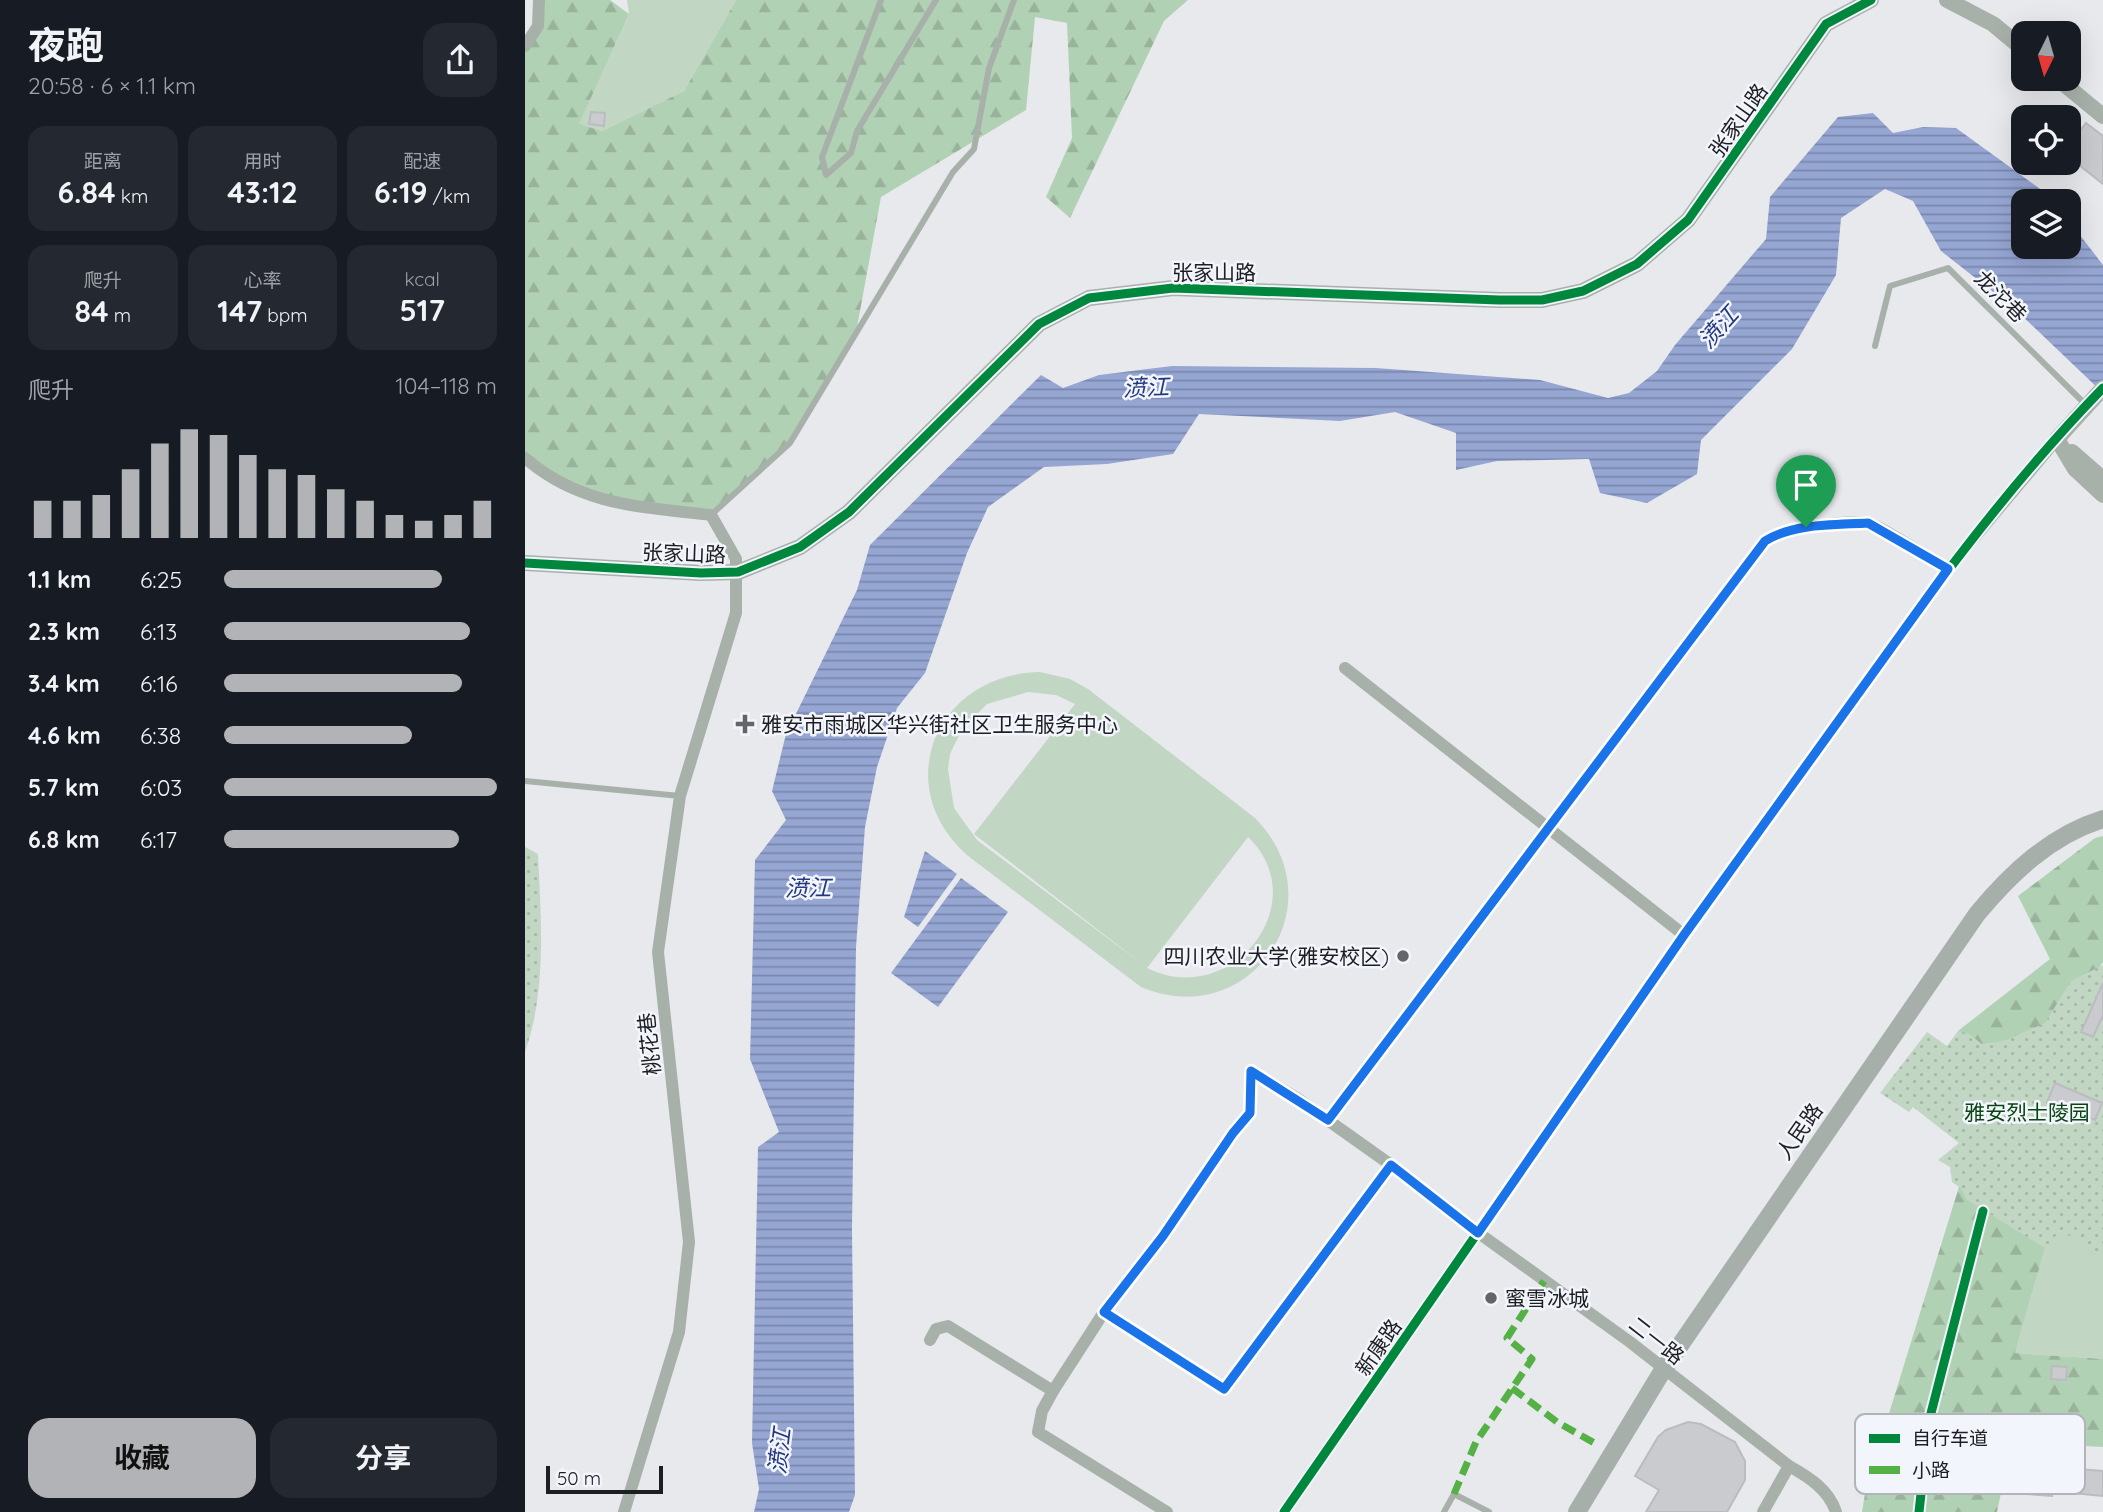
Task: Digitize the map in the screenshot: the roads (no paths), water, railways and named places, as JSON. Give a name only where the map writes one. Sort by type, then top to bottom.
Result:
[{"type":"main road","name":"人民路","points":[[1577,1512],[1663,1370],[1977,914],[2005,880],[2043,850],[2080,826],[2103,819]]},
{"type":"street","points":[[525,46],[538,26],[539,0]]},
{"type":"street","name":"张家山路","points":[[525,563],[701,573],[738,572],[800,547],[849,512],[1039,324],[1089,298],[1173,288],[1499,300],[1542,300],[1584,291],[1637,264],[1688,220],[1826,24],[1871,0]]},
{"type":"street","points":[[1947,0],[1993,24],[2011,40]]},
{"type":"street","points":[[2073,91],[2103,116]]},
{"type":"street","points":[[2057,439],[2103,388]]},
{"type":"street","points":[[2057,439],[2103,479]]},
{"type":"street","points":[[2057,439],[2075,469],[2103,495]]},
{"type":"street","name":"新康路","points":[[1284,1512],[1501,1203],[1684,935],[1948,569],[2057,439]]},
{"type":"street","points":[[525,458],[543,474],[605,502],[711,515],[736,559],[738,572]]},
{"type":"street","points":[[1328,1120],[1765,541],[1775,534],[1806,527],[1868,523],[1948,569]]},
{"type":"street","name":"桃花巷","points":[[624,1512],[679,1332],[689,1242],[658,952],[680,796],[736,613],[738,572]]},
{"type":"street","points":[[1345,668],[1684,935]]},
{"type":"street","name":"二一路","points":[[1104,1312],[1163,1236],[1233,1133],[1250,1113],[1251,1071],[1328,1120],[1391,1165],[1455,1216],[1630,1342],[1789,1466],[1809,1478],[1832,1499],[1836,1512]]},
{"type":"street","points":[[1104,1312],[1053,1391],[1042,1411],[1038,1432],[1167,1512]]},
{"type":"street","points":[[930,1340],[936,1329],[949,1326],[1053,1391]]},
{"type":"street","points":[[1763,1512],[1789,1466]]},
{"type":"lane","points":[[881,0],[822,157],[825,175],[851,153],[857,131],[936,0]]},
{"type":"lane","points":[[711,515],[790,443],[953,172],[974,149],[989,68],[1014,0]]},
{"type":"lane","name":"龙沱巷","points":[[1875,346],[1890,286],[1948,268],[2086,405]]},
{"type":"lane","points":[[525,781],[680,796]]},
{"type":"lane","points":[[1104,1312],[1224,1389],[1391,1165]]},
{"type":"lane","points":[[1444,1512],[1454,1494],[1489,1512]]},
{"type":"water","name":"𣸣江","points":[[1873,113],[1893,133],[1923,127],[1956,128],[2011,168],[2011,175],[2021,175],[2040,189],[2011,189],[2011,259],[2081,259],[2081,237],[2103,265],[2103,393],[2015,309],[1941,251],[1913,201],[1885,189],[1841,218],[1836,275],[1792,349],[1701,440],[1697,474],[1647,503],[1600,493],[1589,459],[1497,461],[1456,470],[1456,433],[1395,412],[1340,421],[1199,414],[1173,454],[1107,464],[1044,467],[988,507],[967,553],[925,673],[897,708],[877,767],[865,827],[856,947],[852,1229],[855,1495],[849,1512],[754,1512],[759,1489],[752,1443],[758,1147],[779,1132],[750,1059],[755,860],[786,820],[772,791],[786,734],[857,590],[870,545],[1041,375],[1063,388],[1099,375],[1172,366],[1376,368],[1540,380],[1608,398],[1629,393],[1657,371],[1675,345],[1766,239],[1770,197],[1838,117]]},
{"type":"water","points":[[925,851],[957,874],[918,927],[904,917]]},
{"type":"water","points":[[961,878],[1008,912],[938,1007],[891,973]]},
{"type":"place","name":"雅安市雨城区华兴街社区卫生服务中心","points":[[745,724]]},
{"type":"place","name":"四川农业大学(雅安校区)","points":[[1403,956]]},
{"type":"place","name":"蜜雪冰城","points":[[1491,1298]]},
{"type":"park label","name":"雅安烈士陵园","points":[[2027,1112]]}]
